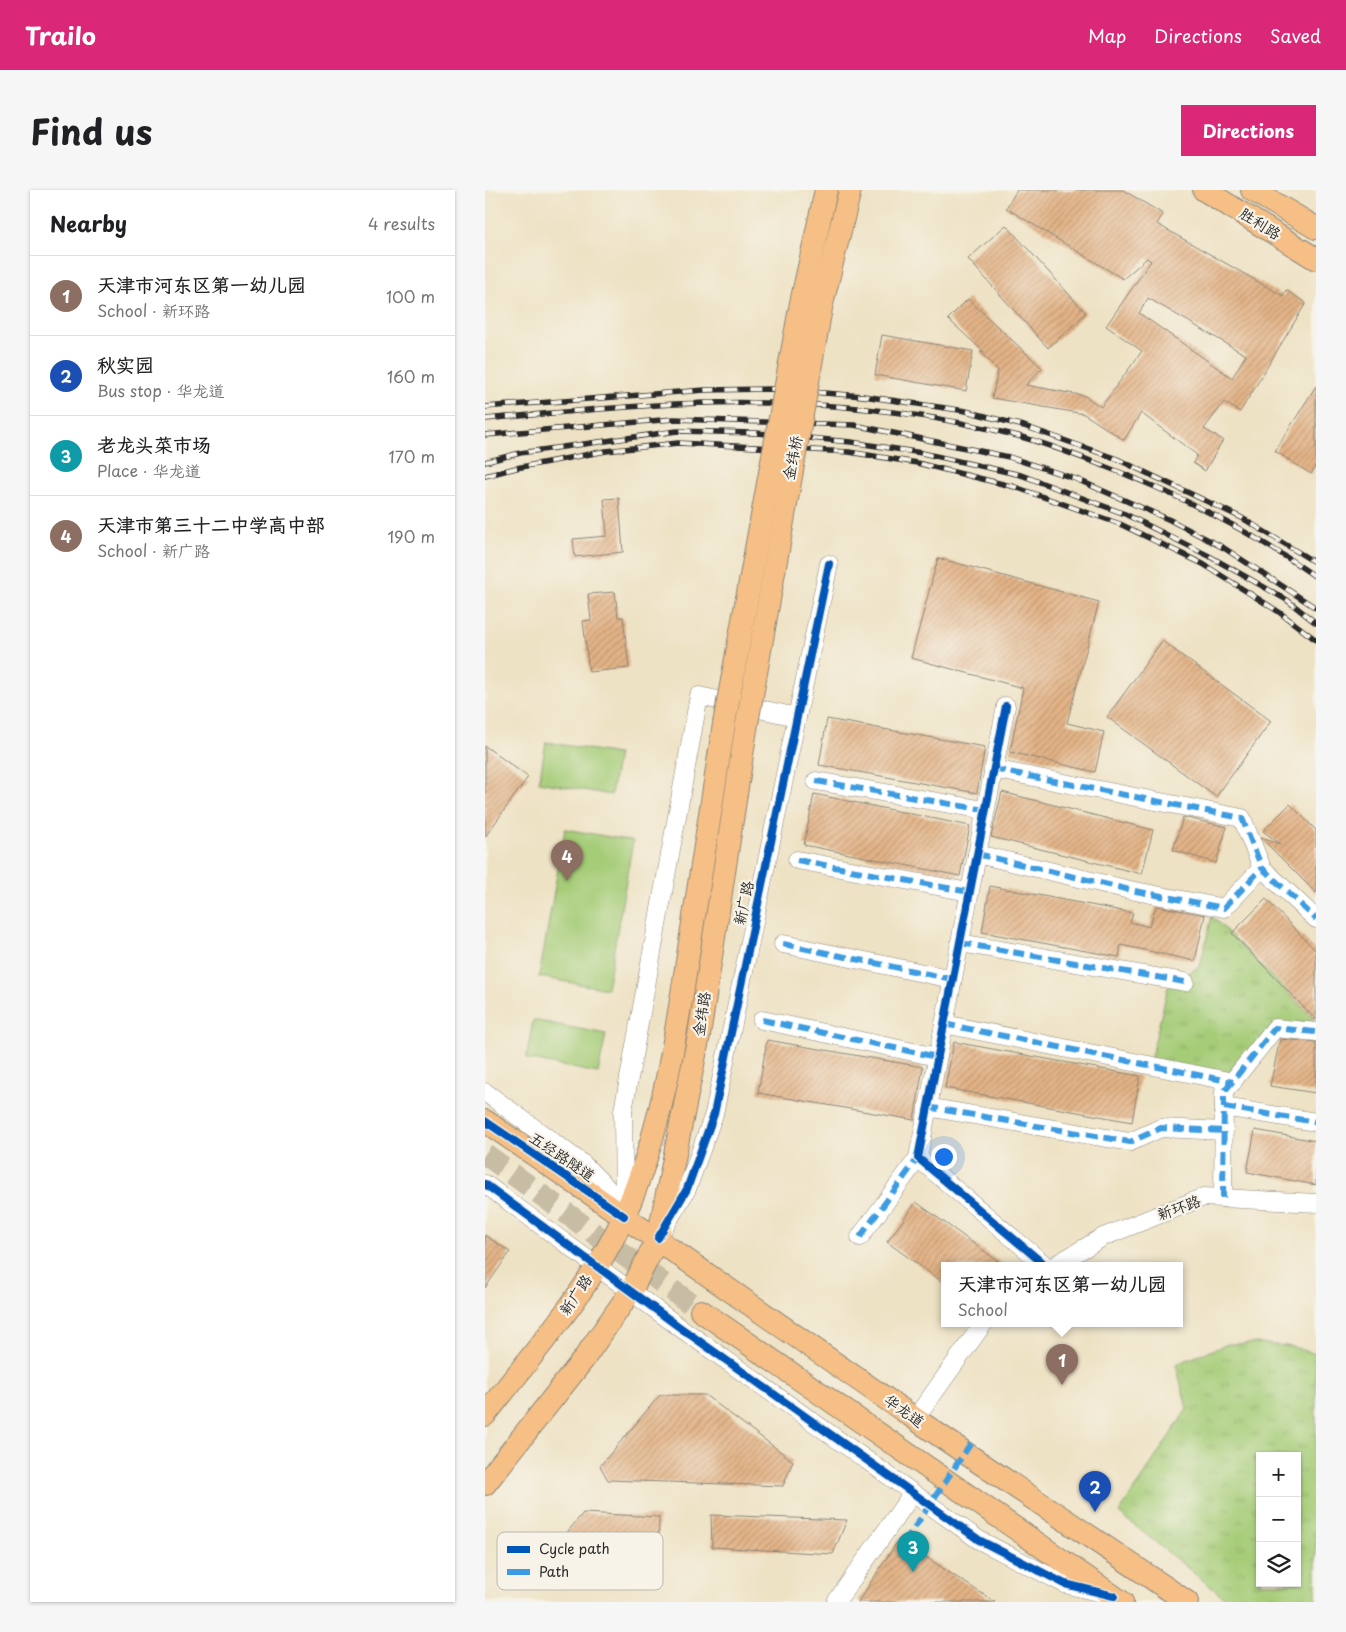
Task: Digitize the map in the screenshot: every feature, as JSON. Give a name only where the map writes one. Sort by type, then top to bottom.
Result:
[{"type":"main road","name":"金纬桥","points":[[724,724],[801,303],[826,190]]},
{"type":"main road","name":"金纬桥","points":[[746,729],[821,308],[850,190]]},
{"type":"main road","name":"胜利路","points":[[1204,190],[1316,259]]},
{"type":"main road","name":"胜利路","points":[[1252,190],[1316,228]]},
{"type":"main road","name":"金纬路","points":[[624,1216],[643,1170],[652,1138],[677,1027],[724,724]]},
{"type":"main road","name":"金纬路","points":[[631,1291],[658,1238],[699,1034],[746,729]]},
{"type":"main road","name":"五经路隧道","points":[[485,1120],[624,1216]]},
{"type":"main road","name":"华龙道","points":[[624,1216],[915,1419],[1073,1523],[1187,1602]]},
{"type":"main road","name":"新广路","points":[[485,1415],[559,1320],[596,1266],[624,1216]]},
{"type":"main road","points":[[485,1484],[583,1360],[631,1291]]},
{"type":"main road","points":[[701,1311],[1118,1599]]},
{"type":"street","name":"新广路","points":[[658,1238],[687,1189],[714,1114],[829,564]]},
{"type":"street","name":"新广路","points":[[624,1216],[623,1111],[699,696],[797,717]]},
{"type":"street","points":[[860,1236],[918,1158],[1006,706]]},
{"type":"street","points":[[993,769],[1242,818],[1262,868],[1316,919]]},
{"type":"street","points":[[816,781],[985,810]]},
{"type":"street","points":[[977,854],[1130,890],[1224,908],[1262,868]]},
{"type":"street","points":[[797,860],[969,892]]},
{"type":"street","points":[[960,942],[1185,982]]},
{"type":"street","points":[[783,944],[952,979]]},
{"type":"street","points":[[762,1020],[937,1057]]},
{"type":"street","points":[[944,1024],[1233,1082]]},
{"type":"street","points":[[1223,1198],[1224,1092],[1275,1028],[1316,1032]]},
{"type":"street","points":[[485,1092],[583,1164],[606,1186],[624,1216]]},
{"type":"street","points":[[1224,1106],[1316,1122]]},
{"type":"street","points":[[927,1107],[1130,1142],[1161,1128],[1224,1131]]},
{"type":"street","points":[[918,1158],[1042,1262]]},
{"type":"street","points":[[485,1184],[912,1494],[979,1540],[1065,1584],[1118,1599]]},
{"type":"street","name":"新环路","points":[[1061,1262],[1103,1237],[1203,1197],[1316,1203]]},
{"type":"street","points":[[915,1419],[981,1327]]},
{"type":"street","points":[[836,1602],[912,1494]]},
{"type":"green space","points":[[546,742],[618,754],[611,795],[539,782]]},
{"type":"green space","points":[[565,829],[633,841],[607,989],[539,977]]},
{"type":"green space","points":[[1212,916],[1314,1019],[1268,1036],[1232,1078],[1150,1061],[1168,987],[1200,966]]},
{"type":"green space","points":[[533,1020],[606,1034],[598,1073],[526,1059]]},
{"type":"green space","points":[[1261,1343],[1293,1347],[1316,1354],[1316,1602],[1230,1602],[1119,1513],[1187,1409],[1176,1364],[1228,1344]]},
{"type":"building","points":[[1017,190],[1123,190],[1163,214],[1157,224],[1283,296],[1286,290],[1306,303],[1240,412],[1224,402],[1204,429],[1223,440],[1205,471],[1193,463],[1197,455],[1141,413],[1124,440],[1084,414],[992,398],[998,370],[980,352],[985,353],[948,319],[968,299],[1042,368],[1026,385],[1085,396],[1101,407],[1142,351],[1106,326],[1151,261],[1147,258],[1123,279],[1006,208]],"holes":[[[1148,298],[1246,355],[1232,378],[1139,313]]]},
{"type":"building","points":[[1006,225],[1086,313],[1048,348],[968,259]]},
{"type":"building","points":[[882,335],[973,351],[966,391],[875,375]]},
{"type":"building","points":[[1316,386],[1316,465],[1311,474],[1275,451]]},
{"type":"building","points":[[619,498],[623,552],[575,557],[573,539],[607,536],[604,499]]},
{"type":"building","points":[[938,558],[1099,602],[1067,723],[1104,732],[1095,772],[1010,752],[1023,688],[911,658]]},
{"type":"building","points":[[615,592],[618,617],[623,617],[629,668],[589,672],[583,621],[591,620],[588,594]]},
{"type":"building","points":[[1162,641],[1271,721],[1216,797],[1107,717]]},
{"type":"building","points":[[827,719],[985,747],[977,793],[819,765]]},
{"type":"building","points":[[485,746],[528,777],[485,837]]},
{"type":"building","points":[[1002,792],[1153,830],[1142,874],[991,837]]},
{"type":"building","points":[[814,794],[970,826],[960,876],[804,845]]},
{"type":"building","points":[[1290,804],[1316,830],[1316,893],[1261,838],[1280,844],[1263,831]]},
{"type":"building","points":[[1183,817],[1227,827],[1216,863],[1173,850]]},
{"type":"building","points":[[990,886],[1133,913],[1130,922],[1149,927],[1156,906],[1205,915],[1195,961],[1121,945],[1119,957],[982,932]]},
{"type":"building","points":[[1266,899],[1316,951],[1316,1020],[1232,933]]},
{"type":"building","points":[[1280,1039],[1316,1042],[1316,1093],[1270,1086]]},
{"type":"building","points":[[767,1040],[923,1067],[914,1120],[758,1093]]},
{"type":"building","points":[[954,1042],[1140,1076],[1132,1122],[945,1088]]},
{"type":"building","points":[[1255,1130],[1316,1141],[1316,1185],[1247,1172]]},
{"type":"building","points":[[916,1202],[999,1262],[941,1262],[941,1281],[887,1242]]},
{"type":"building","points":[[485,1235],[510,1252],[485,1288]]},
{"type":"building","points":[[660,1395],[705,1395],[793,1461],[783,1486],[608,1480],[600,1466]]},
{"type":"building","points":[[583,1513],[659,1517],[659,1532],[567,1532]]},
{"type":"building","points":[[711,1515],[847,1520],[833,1554],[712,1547]]},
{"type":"building","points":[[899,1539],[904,1543],[995,1602],[858,1602]]},
{"type":"tunnel","points":[[485,1154],[701,1311]]},
{"type":"railway","points":[[485,407],[705,390],[772,389],[863,396],[966,411],[1024,426],[1117,459],[1242,518],[1316,563]]},
{"type":"railway","points":[[485,419],[628,407],[736,402],[834,406],[896,412],[957,422],[1037,442],[1154,486],[1237,527],[1316,577]]},
{"type":"railway","points":[[485,435],[674,419],[854,425],[1009,457],[1076,479],[1170,520],[1224,548],[1316,608]]},
{"type":"railway","points":[[485,462],[520,453],[677,431],[756,433],[851,442],[922,453],[1021,475],[1125,514],[1209,556],[1287,600],[1316,623]]},
{"type":"railway","points":[[485,476],[516,468],[606,451],[678,443],[849,452],[917,463],[1015,487],[1120,524],[1203,564],[1279,612],[1316,640]]},
{"type":"marked path","points":[[993,769],[1242,818],[1262,868],[1316,919]]},
{"type":"marked path","points":[[816,781],[985,810]]},
{"type":"marked path","points":[[977,854],[1130,890],[1224,908],[1262,868]]},
{"type":"marked path","points":[[797,860],[969,892]]},
{"type":"marked path","points":[[960,943],[1185,982]]},
{"type":"marked path","points":[[783,944],[952,979]]},
{"type":"marked path","points":[[762,1020],[937,1057]]},
{"type":"marked path","points":[[944,1024],[1233,1082]]},
{"type":"marked path","points":[[1223,1198],[1224,1092],[1275,1028],[1316,1032]]},
{"type":"marked path","points":[[927,1107],[1130,1142],[1161,1128],[1224,1131]]},
{"type":"marked path","points":[[1224,1107],[1316,1122]]},
{"type":"marked path","points":[[860,1237],[918,1158]]},
{"type":"marked path","points":[[904,1543],[973,1440]]},
{"type":"cycle path","points":[[658,1238],[687,1189],[714,1114],[829,564]]},
{"type":"cycle path","points":[[1006,706],[918,1158],[1041,1262]]},
{"type":"cycle path","points":[[485,1121],[624,1216]]},
{"type":"cycle path","points":[[485,1184],[678,1326],[979,1540],[1065,1584],[1114,1596]]},
{"type":"place","name":"天津市第三十二中学高中部","points":[[567,881]]},
{"type":"place","name":"天津市河东区第一幼儿园","points":[[1062,1385]]},
{"type":"place","name":"秋实园","points":[[1095,1512]]},
{"type":"place","name":"老龙头菜市场","points":[[913,1572]]}]
